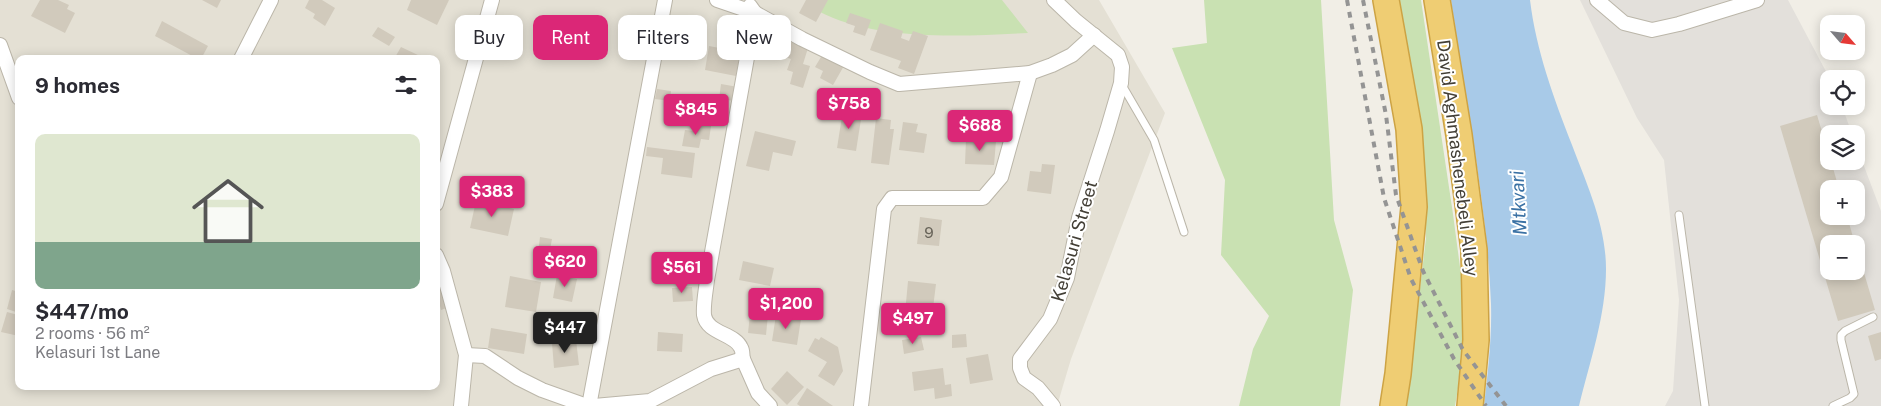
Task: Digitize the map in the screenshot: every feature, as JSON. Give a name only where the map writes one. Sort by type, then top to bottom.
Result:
[{"type":"highway","points":[[1386,0],[1409,129],[1414,207],[1401,346],[1393,406]]},
{"type":"highway","name":"David Aghmashenebeli Alley","points":[[1437,0],[1459,135],[1474,250],[1476,340],[1470,406]]},
{"type":"street","points":[[243,55],[271,0]]},
{"type":"street","points":[[440,189],[492,0]]},
{"type":"street","points":[[466,355],[485,356],[518,378],[542,390],[588,406],[665,0]]},
{"type":"street","points":[[717,0],[755,12],[810,43],[899,84],[1030,73],[1052,66],[1072,56],[1094,34],[1076,21],[1054,0]]},
{"type":"street","points":[[745,0],[755,12],[707,280],[704,316],[721,334],[736,342],[742,348],[742,359],[758,393],[770,406]]},
{"type":"street","points":[[1597,0],[1624,23],[1652,30],[1679,24],[1757,0]]},
{"type":"street","name":"Kelasuri Street","points":[[1053,406],[1038,388],[1024,378],[1020,368],[1020,358],[1050,318],[1067,278],[1079,218],[1107,132],[1120,82],[1122,67],[1118,55],[1094,34]]},
{"type":"street","points":[[0,44],[15,87]]},
{"type":"street","points":[[861,406],[884,209],[892,198],[983,198],[1001,177],[1030,73]]},
{"type":"street","points":[[440,271],[466,355],[461,406]]},
{"type":"street","points":[[594,406],[650,401],[711,369],[742,359]]},
{"type":"lane","points":[[1120,82],[1154,140],[1184,232]]},
{"type":"lane","points":[[1679,215],[1705,406]]},
{"type":"lane","points":[[1833,406],[1854,394],[1841,335],[1873,316]]},
{"type":"shaded area","points":[[0,0],[1099,0],[1165,113],[1071,359],[1057,406],[0,406]]},
{"type":"shaded area","points":[[1580,0],[1788,0],[1825,70],[1820,70],[1820,115],[1845,115],[1849,125],[1820,125],[1820,170],[1865,169],[1881,211],[1881,406],[1665,406],[1673,391],[1679,300],[1664,160],[1637,118]]},
{"type":"green space","points":[[824,0],[1002,0],[1028,33],[949,36],[921,35],[867,28],[841,21],[818,11]]},
{"type":"green space","points":[[1204,0],[1321,0],[1334,220],[1353,290],[1340,406],[1239,406],[1253,349],[1269,316],[1221,255],[1225,180],[1172,48],[1207,43]]},
{"type":"green space","points":[[1397,0],[1421,0],[1453,214],[1465,305],[1455,406],[1406,406],[1426,238],[1420,129]]},
{"type":"water","name":"Mtkvari","points":[[1451,0],[1530,0],[1546,74],[1595,206],[1605,253],[1605,286],[1597,338],[1579,406],[1484,406],[1491,330],[1489,266],[1480,190]]},
{"type":"building","points":[[40,0],[58,0],[69,5],[67,9],[75,13],[65,33],[31,16]]},
{"type":"building","points":[[202,0],[221,0],[217,8]]},
{"type":"building","points":[[309,0],[322,0],[335,8],[325,26],[313,18],[315,14],[305,8]]},
{"type":"building","points":[[411,0],[449,0],[437,25],[407,10]]},
{"type":"building","points":[[806,0],[828,0],[816,22],[799,13]]},
{"type":"building","points":[[850,13],[871,20],[865,36],[853,32],[855,26],[846,23]]},
{"type":"building","points":[[162,21],[208,46],[203,55],[191,55],[155,36]]},
{"type":"building","points":[[880,23],[903,31],[901,38],[909,41],[913,31],[928,36],[914,74],[898,68],[901,61],[870,50]]},
{"type":"building","points":[[378,27],[395,37],[389,46],[372,36]]},
{"type":"building","points":[[791,42],[808,48],[803,64],[810,66],[803,88],[790,84],[793,72],[787,70],[791,60]]},
{"type":"building","points":[[709,46],[717,48],[717,60],[739,60],[736,76],[705,70]]},
{"type":"building","points":[[401,47],[418,55],[396,55]]},
{"type":"building","points":[[824,52],[845,64],[833,85],[820,78],[823,71],[815,67]]},
{"type":"building","points":[[721,84],[738,87],[735,101],[719,99]]},
{"type":"building","points":[[657,89],[671,91],[670,101],[655,99]]},
{"type":"building","points":[[681,96],[699,99],[699,96],[714,98],[711,116],[678,111]]},
{"type":"building","points":[[843,110],[862,113],[856,151],[837,148]]},
{"type":"building","points":[[1817,115],[1820,125],[1820,170],[1834,170],[1836,180],[1820,180],[1820,225],[1850,225],[1852,235],[1820,235],[1820,260],[1780,126]]},
{"type":"building","points":[[876,118],[891,120],[890,129],[894,129],[889,165],[871,163]]},
{"type":"building","points":[[903,122],[918,124],[916,132],[927,134],[924,153],[899,150]]},
{"type":"building","points":[[696,124],[711,126],[709,140],[701,139],[699,148],[682,146],[685,130],[694,131]]},
{"type":"building","points":[[755,131],[796,141],[792,156],[773,152],[769,171],[746,166]]},
{"type":"building","points":[[966,139],[996,141],[994,165],[965,164]]},
{"type":"building","points":[[647,147],[695,153],[692,178],[661,174],[663,158],[646,156]]},
{"type":"building","points":[[1042,164],[1055,165],[1051,194],[1027,191],[1030,171],[1041,172]]},
{"type":"building","points":[[476,201],[514,209],[508,236],[470,228]]},
{"type":"building","points":[[920,217],[942,220],[939,246],[917,244]]},
{"type":"building","points":[[540,237],[552,239],[549,255],[538,253]]},
{"type":"building","points":[[743,261],[774,268],[770,286],[739,280]]},
{"type":"building","points":[[557,275],[577,279],[572,302],[553,298]]},
{"type":"building","points":[[510,276],[541,282],[536,312],[505,307]]},
{"type":"building","points":[[1865,276],[1875,310],[1838,321],[1826,280],[1865,280]]},
{"type":"building","points":[[908,281],[936,284],[932,316],[905,313]]},
{"type":"building","points":[[446,287],[452,306],[441,310],[440,306],[440,289]]},
{"type":"building","points":[[692,287],[693,301],[673,302],[672,288]]},
{"type":"building","points":[[12,290],[15,291],[15,312],[7,309]]},
{"type":"building","points":[[7,312],[15,314],[15,335],[1,332]]},
{"type":"building","points":[[750,313],[768,315],[766,335],[748,333]]},
{"type":"building","points":[[776,315],[801,319],[797,345],[772,341]]},
{"type":"building","points":[[491,328],[527,334],[524,354],[488,348]]},
{"type":"building","points":[[658,332],[683,334],[682,352],[657,351]]},
{"type":"building","points":[[1881,332],[1881,359],[1875,361],[1868,336]]},
{"type":"building","points":[[966,334],[967,347],[952,348],[952,335]]},
{"type":"building","points":[[821,337],[838,347],[843,371],[834,386],[818,376],[827,362],[808,351],[815,338],[819,340]]},
{"type":"building","points":[[921,337],[924,350],[904,354],[902,340]]},
{"type":"building","points":[[576,340],[579,365],[554,368],[552,343]]},
{"type":"building","points":[[988,354],[993,380],[970,384],[966,358]]},
{"type":"building","points":[[943,368],[945,385],[951,384],[952,396],[935,399],[934,388],[914,391],[912,372]]},
{"type":"building","points":[[787,371],[804,387],[787,405],[771,389]]},
{"type":"building","points":[[807,388],[833,406],[800,406],[797,404]]},
{"type":"railway","points":[[1347,0],[1384,198],[1411,279],[1454,359],[1486,406]]},
{"type":"railway","points":[[1363,0],[1386,115],[1396,195],[1423,271],[1463,350],[1506,406]]}]
